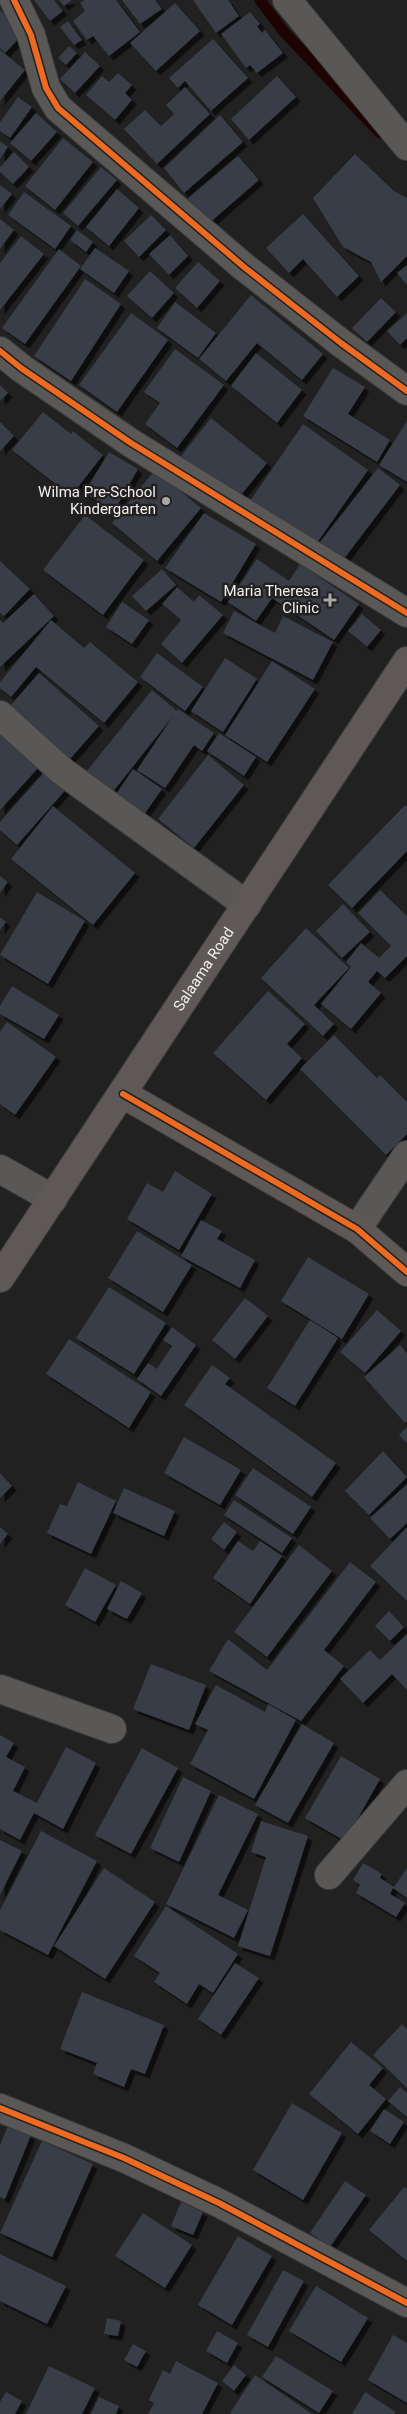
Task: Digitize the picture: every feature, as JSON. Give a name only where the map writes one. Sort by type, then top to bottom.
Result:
[{"type":"main road","name":"Salaama Road","points":[[0,1278],[407,661]]},
{"type":"main road","points":[[122,1094],[357,1229],[407,1272]]},
{"type":"street","points":[[14,0],[31,35],[46,88],[58,108],[244,267],[341,343],[407,391]]},
{"type":"street","points":[[287,0],[407,146]]},
{"type":"street","points":[[0,351],[21,368],[131,443],[407,614]]},
{"type":"street","points":[[0,716],[62,771],[247,905]]},
{"type":"street","points":[[357,1229],[407,1155]]},
{"type":"street","points":[[0,1169],[53,1199]]},
{"type":"street","points":[[0,1689],[112,1729]]},
{"type":"street","points":[[329,1876],[407,1784]]},
{"type":"street","points":[[0,2108],[124,2158],[193,2191],[407,2303]]},
{"type":"building","points":[[34,0],[54,0],[63,11],[50,21]]},
{"type":"building","points":[[59,0],[72,0],[64,6]]},
{"type":"building","points":[[84,0],[116,0],[140,32],[109,56],[93,36],[87,40],[73,21],[85,11],[80,3]]},
{"type":"building","points":[[122,0],[155,0],[162,9],[140,24]]},
{"type":"building","points":[[193,0],[228,0],[239,16],[216,33]]},
{"type":"building","points":[[175,3],[200,31],[156,71],[130,43]]},
{"type":"building","points":[[0,10],[24,33],[5,53],[0,48]]},
{"type":"building","points":[[250,12],[260,24],[257,26],[262,33],[265,30],[283,53],[257,73],[250,65],[246,68],[221,34]]},
{"type":"building","points":[[68,21],[82,40],[74,45],[60,27]]},
{"type":"building","points":[[213,39],[248,78],[211,111],[185,81],[178,88],[169,78]]},
{"type":"building","points":[[69,46],[77,53],[66,65],[58,58]]},
{"type":"building","points":[[0,50],[25,70],[0,101]]},
{"type":"building","points":[[85,52],[100,66],[75,93],[60,79]]},
{"type":"building","points":[[118,73],[132,85],[125,93],[132,100],[115,120],[86,95],[102,76],[109,82]]},
{"type":"building","points":[[277,76],[296,97],[249,140],[231,119]]},
{"type":"building","points":[[185,87],[210,114],[157,164],[124,129],[145,110],[161,126],[174,114],[166,105]]},
{"type":"building","points":[[18,97],[32,107],[10,138],[0,131],[0,122]]},
{"type":"building","points":[[36,113],[57,132],[31,161],[10,143]]},
{"type":"building","points":[[220,115],[243,142],[184,193],[164,168]]},
{"type":"building","points":[[63,138],[93,162],[55,210],[25,186]]},
{"type":"building","points":[[0,141],[8,147],[0,159]]},
{"type":"building","points":[[14,152],[29,167],[13,184],[0,172],[0,167]]},
{"type":"building","points":[[355,154],[394,191],[407,198],[407,256],[381,282],[371,262],[343,247],[313,198]]},
{"type":"building","points":[[238,156],[259,180],[207,225],[186,200]]},
{"type":"building","points":[[101,167],[117,180],[78,226],[63,213]]},
{"type":"building","points":[[0,185],[12,194],[0,209]]},
{"type":"building","points":[[117,189],[139,208],[109,246],[86,227]]},
{"type":"building","points":[[24,192],[71,226],[55,249],[8,215]]},
{"type":"building","points":[[303,214],[359,276],[337,297],[303,259],[289,273],[266,248]]},
{"type":"building","points":[[151,215],[166,230],[139,257],[124,241]]},
{"type":"building","points":[[0,219],[14,230],[0,249]]},
{"type":"building","points":[[77,230],[93,242],[86,252],[70,240]]},
{"type":"building","points":[[170,235],[188,256],[169,275],[149,254]]},
{"type":"building","points":[[21,236],[44,254],[0,310],[0,263]]},
{"type":"building","points":[[95,248],[129,271],[114,293],[80,269]]},
{"type":"building","points":[[59,249],[81,266],[25,344],[2,328]]},
{"type":"building","points":[[198,262],[220,281],[197,308],[175,288]]},
{"type":"building","points":[[407,265],[407,285],[397,273]]},
{"type":"building","points":[[150,271],[174,293],[152,318],[127,296]]},
{"type":"building","points":[[85,279],[121,304],[71,381],[34,356]]},
{"type":"building","points":[[251,295],[323,354],[302,380],[257,343],[226,381],[199,359]]},
{"type":"building","points":[[381,298],[396,312],[367,342],[352,328]]},
{"type":"building","points":[[175,302],[216,333],[198,358],[157,328]]},
{"type":"building","points":[[131,313],[168,340],[117,412],[79,385]]},
{"type":"building","points":[[407,313],[407,338],[400,345],[387,331]]},
{"type":"building","points":[[175,349],[224,385],[177,448],[145,424],[160,403],[144,392]]},
{"type":"building","points":[[256,353],[302,390],[277,423],[231,386]]},
{"type":"building","points":[[333,368],[365,387],[348,414],[390,440],[377,462],[303,416]]},
{"type":"building","points":[[0,385],[8,393],[0,401]]},
{"type":"building","points":[[43,412],[71,434],[73,431],[103,455],[71,496],[12,450]]},
{"type":"building","points":[[211,418],[267,463],[237,500],[181,456]]},
{"type":"building","points":[[407,421],[407,482],[379,465]]},
{"type":"building","points":[[0,422],[14,436],[0,451]]},
{"type":"building","points":[[303,424],[368,470],[314,547],[250,501]]},
{"type":"building","points":[[109,452],[138,469],[114,511],[84,493]]},
{"type":"building","points":[[378,468],[400,485],[343,560],[320,542]]},
{"type":"building","points":[[155,470],[201,508],[157,561],[112,523]]},
{"type":"building","points":[[204,513],[256,544],[221,602],[165,568]]},
{"type":"building","points":[[85,515],[144,560],[103,615],[43,570]]},
{"type":"building","points":[[257,559],[289,581],[300,564],[359,604],[334,640],[272,598],[256,621],[228,602]]},
{"type":"building","points":[[0,561],[30,589],[4,616],[0,613]]},
{"type":"building","points":[[162,569],[176,585],[146,611],[132,596]]},
{"type":"building","points":[[177,587],[194,602],[199,595],[223,615],[182,663],[161,644],[181,620],[162,604]]},
{"type":"building","points":[[34,594],[54,616],[0,667],[0,620],[3,623]]},
{"type":"building","points":[[122,602],[149,620],[132,644],[106,627]]},
{"type":"building","points":[[234,611],[275,633],[283,616],[333,642],[313,680],[223,633]]},
{"type":"building","points":[[362,614],[381,630],[367,647],[348,631]]},
{"type":"building","points":[[51,620],[84,648],[90,642],[138,682],[104,723],[36,667],[11,697],[0,688],[0,682]]},
{"type":"building","points":[[157,653],[203,687],[185,711],[140,677]]},
{"type":"building","points":[[225,658],[257,679],[223,732],[191,711]]},
{"type":"building","points":[[272,661],[315,689],[267,762],[225,735]]},
{"type":"building","points":[[39,673],[99,726],[70,759],[10,706]]},
{"type":"building","points":[[152,690],[177,711],[178,709],[214,733],[202,751],[194,745],[165,788],[137,770],[173,716],[108,798],[82,777]]},
{"type":"building","points":[[0,730],[39,767],[0,810]]},
{"type":"building","points":[[219,733],[256,757],[244,776],[207,751]]},
{"type":"building","points":[[208,755],[244,785],[194,848],[158,819]]},
{"type":"building","points":[[48,768],[69,786],[17,845],[0,830],[0,822]]},
{"type":"building","points":[[133,769],[162,789],[141,819],[113,799]]},
{"type":"building","points":[[405,805],[407,807],[407,851],[352,908],[328,885]]},
{"type":"building","points":[[53,806],[135,873],[93,925],[11,859]]},
{"type":"building","points":[[0,876],[8,882],[0,893]]},
{"type":"building","points":[[380,890],[407,916],[407,956],[385,978],[377,971],[368,982],[381,993],[351,1029],[321,1004],[351,967],[346,962],[361,943],[379,958],[391,946],[358,913]]},
{"type":"building","points":[[37,892],[85,921],[48,984],[0,955]]},
{"type":"building","points":[[343,904],[370,932],[342,958],[316,931]]},
{"type":"building","points":[[0,917],[6,922],[0,930]]},
{"type":"building","points":[[306,928],[349,968],[314,1005],[334,1024],[323,1036],[261,978]]},
{"type":"building","points":[[12,986],[59,1015],[44,1039],[0,1014],[0,1006]]},
{"type":"building","points":[[268,991],[305,1024],[287,1044],[302,1058],[266,1100],[213,1053]]},
{"type":"building","points":[[7,1022],[56,1057],[15,1115],[0,1104],[0,1032]]},
{"type":"building","points":[[334,1035],[377,1078],[380,1075],[407,1102],[407,1134],[386,1155],[300,1069]]},
{"type":"building","points":[[175,1171],[212,1194],[179,1250],[127,1219],[147,1183],[163,1192]]},
{"type":"building","points":[[201,1220],[222,1231],[217,1239],[255,1260],[240,1288],[181,1256]]},
{"type":"building","points":[[137,1231],[192,1265],[163,1312],[108,1278]]},
{"type":"building","points":[[308,1257],[369,1294],[342,1339],[281,1301]]},
{"type":"building","points":[[109,1287],[166,1323],[134,1374],[76,1338]]},
{"type":"building","points":[[245,1298],[268,1316],[235,1359],[212,1340]]},
{"type":"building","points":[[377,1310],[401,1331],[365,1373],[340,1352]]},
{"type":"building","points":[[310,1320],[338,1338],[295,1406],[267,1388]]},
{"type":"building","points":[[172,1327],[196,1345],[161,1396],[137,1379],[148,1363],[157,1369],[172,1346],[163,1340]]},
{"type":"building","points":[[69,1339],[151,1392],[129,1428],[46,1374]]},
{"type":"building","points":[[400,1345],[407,1353],[407,1421],[405,1423],[364,1377]]},
{"type":"building","points":[[212,1365],[230,1378],[225,1384],[336,1463],[312,1497],[184,1405]]},
{"type":"building","points":[[407,1427],[407,1443],[399,1435]]},
{"type":"building","points":[[184,1437],[241,1470],[220,1505],[164,1473]]},
{"type":"building","points":[[383,1451],[407,1477],[369,1515],[345,1491]]},
{"type":"building","points":[[253,1468],[311,1507],[293,1534],[235,1495]]},
{"type":"building","points":[[0,1473],[12,1486],[0,1498]]},
{"type":"building","points":[[78,1482],[116,1501],[91,1554],[47,1533],[60,1504],[67,1506]]},
{"type":"building","points":[[407,1484],[407,1523],[390,1539],[370,1518]]},
{"type":"building","points":[[124,1488],[175,1511],[164,1536],[113,1513]]},
{"type":"building","points":[[234,1500],[292,1538],[282,1553],[224,1515]]},
{"type":"building","points":[[224,1522],[237,1532],[224,1550],[211,1539]]},
{"type":"building","points":[[0,1527],[8,1534],[0,1544]]},
{"type":"building","points":[[407,1527],[407,1601],[370,1566]]},
{"type":"building","points":[[238,1541],[253,1551],[260,1541],[282,1556],[250,1604],[213,1578]]},
{"type":"building","points":[[299,1545],[332,1571],[267,1657],[234,1632]]},
{"type":"building","points":[[350,1562],[376,1582],[324,1650],[344,1666],[301,1721],[209,1671],[228,1639],[267,1670]]},
{"type":"building","points":[[85,1568],[116,1585],[95,1622],[65,1605]]},
{"type":"building","points":[[121,1581],[142,1593],[127,1619],[107,1609]]},
{"type":"building","points":[[389,1611],[404,1627],[390,1641],[375,1626]]},
{"type":"building","points":[[407,1634],[407,1690],[392,1674],[363,1703],[340,1679],[370,1650],[380,1660]]},
{"type":"building","points":[[151,1664],[206,1685],[189,1730],[133,1709]]},
{"type":"building","points":[[216,1685],[265,1712],[268,1704],[296,1720],[254,1799],[190,1764],[208,1730],[195,1724]]},
{"type":"building","points":[[302,1724],[334,1743],[288,1823],[255,1805]]},
{"type":"building","points":[[0,1735],[14,1743],[6,1757],[25,1767],[13,1791],[37,1803],[66,1747],[96,1763],[63,1829],[34,1813],[20,1840],[0,1829]]},
{"type":"building","points":[[142,1748],[178,1768],[131,1854],[95,1835]]},
{"type":"building","points":[[341,1756],[380,1779],[345,1841],[305,1818]]},
{"type":"building","points":[[183,1777],[211,1791],[179,1862],[150,1848]]},
{"type":"building","points":[[219,1795],[258,1814],[218,1895],[248,1910],[234,1938],[166,1904]]},
{"type":"building","points":[[261,1821],[308,1836],[270,1956],[238,1946],[266,1857],[251,1852]]},
{"type":"building","points":[[41,1831],[97,1861],[48,1955],[0,1930],[0,1910]]},
{"type":"building","points":[[0,1840],[22,1851],[0,1895]]},
{"type":"building","points":[[363,1863],[382,1874],[380,1878],[394,1887],[407,1868],[407,1898],[393,1888],[390,1894],[405,1903],[396,1917],[356,1893],[360,1885],[353,1880]]},
{"type":"building","points":[[104,1868],[155,1902],[105,1979],[54,1946]]},
{"type":"building","points":[[166,1906],[238,1954],[213,1993],[199,1984],[187,2004],[154,1982],[160,1973],[134,1956]]},
{"type":"building","points":[[235,1963],[259,1978],[221,2035],[198,2019]]},
{"type":"building","points":[[82,1992],[164,2025],[145,2074],[131,2069],[124,2087],[93,2074],[97,2063],[60,2049]]},
{"type":"building","points":[[402,2024],[407,2029],[407,2088],[373,2055]]},
{"type":"building","points":[[351,2042],[383,2068],[369,2085],[386,2099],[358,2134],[309,2094]]},
{"type":"building","points":[[400,2087],[407,2093],[407,2117],[388,2101]]},
{"type":"building","points":[[292,2103],[342,2133],[303,2200],[253,2170]]},
{"type":"building","points":[[384,2109],[404,2122],[390,2144],[370,2131]]},
{"type":"building","points":[[8,2126],[31,2135],[5,2199],[0,2197],[0,2145]]},
{"type":"building","points":[[42,2141],[93,2164],[52,2257],[0,2233]]},
{"type":"building","points":[[345,2181],[366,2195],[330,2247],[310,2233]]},
{"type":"building","points":[[404,2187],[407,2189],[407,2261],[369,2230]]},
{"type":"building","points":[[181,2202],[203,2212],[193,2235],[171,2226]]},
{"type":"building","points":[[143,2213],[192,2245],[165,2288],[115,2256]]},
{"type":"building","points":[[238,2236],[272,2256],[232,2325],[198,2305]]},
{"type":"building","points":[[0,2254],[66,2286],[47,2324],[0,2301]]},
{"type":"building","points":[[283,2270],[304,2281],[268,2347],[247,2335]]},
{"type":"building","points":[[316,2286],[368,2318],[341,2362],[289,2331]]},
{"type":"building","points":[[107,2318],[121,2321],[118,2336],[104,2334]]},
{"type":"building","points":[[217,2331],[238,2343],[227,2363],[206,2351]]},
{"type":"building","points":[[393,2335],[407,2343],[407,2403],[368,2380]]},
{"type":"building","points":[[133,2344],[146,2351],[137,2367],[124,2360]]},
{"type":"building","points":[[276,2356],[333,2391],[319,2413],[262,2377]]},
{"type":"building","points":[[176,2361],[218,2383],[202,2414],[148,2414],[154,2403],[149,2400],[163,2370],[170,2374]]},
{"type":"building","points":[[234,2365],[246,2375],[234,2391],[222,2381]]},
{"type":"building","points":[[49,2366],[95,2388],[82,2414],[26,2414]]},
{"type":"building","points":[[255,2375],[312,2414],[230,2413]]},
{"type":"building","points":[[6,2392],[22,2401],[15,2414],[0,2414],[0,2402]]},
{"type":"building","points":[[365,2392],[396,2412],[394,2414],[352,2414]]},
{"type":"building","points":[[99,2397],[119,2406],[116,2414],[91,2414]]},
{"type":"waterway","points":[[260,0],[284,32],[380,133]]},
{"type":"cycle path","points":[[14,0],[31,35],[46,88],[58,108],[244,267],[341,343],[407,391]]},
{"type":"cycle path","points":[[0,351],[21,368],[131,443],[407,613]]},
{"type":"cycle path","points":[[123,1094],[357,1229],[407,1272]]},
{"type":"cycle path","points":[[0,2108],[124,2158],[219,2203],[407,2303]]},
{"type":"place","name":"Wilma Pre-School Kindergarten","points":[[166,501]]},
{"type":"place","name":"Maria Theresa Clinic","points":[[330,600]]}]
